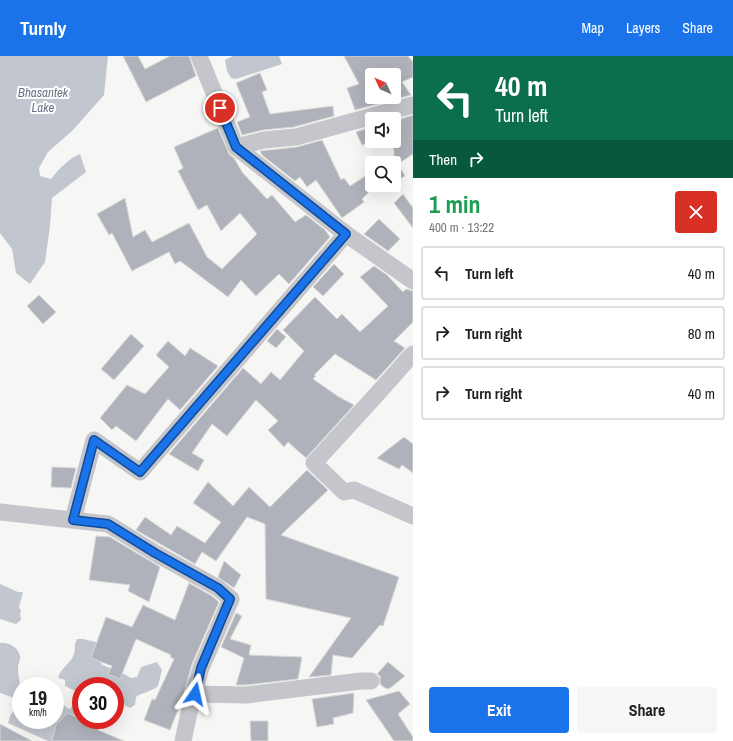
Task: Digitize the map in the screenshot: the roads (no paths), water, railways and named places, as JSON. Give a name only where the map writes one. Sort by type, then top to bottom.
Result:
[{"type":"street","points":[[199,56],[236,147],[346,234],[413,281]]},
{"type":"street","points":[[236,147],[264,140],[296,137],[413,105]]},
{"type":"street","points":[[73,520],[94,440],[140,472],[346,234]]},
{"type":"street","points":[[413,354],[314,463],[344,492],[354,490],[413,516]]},
{"type":"street","points":[[0,512],[108,524],[155,553],[218,588],[230,599],[196,683],[183,741]]},
{"type":"street","points":[[196,683],[195,694],[246,695],[371,681]]},
{"type":"water","name":"Bhasantek Lake","points":[[0,56],[108,56],[104,95],[73,130],[48,152],[39,168],[40,176],[51,179],[64,165],[80,154],[86,172],[52,198],[45,262],[30,284],[16,273],[12,249],[0,233]]},
{"type":"water","points":[[233,56],[279,56],[282,64],[236,79],[231,78],[227,71],[225,60]]},
{"type":"water","points":[[0,584],[18,592],[23,592],[19,607],[21,611],[21,620],[16,624],[0,619]]},
{"type":"water","points":[[77,639],[83,639],[100,643],[99,659],[102,665],[119,671],[131,678],[137,677],[141,667],[157,662],[162,670],[158,686],[153,690],[136,697],[135,705],[130,708],[124,705],[124,677],[72,677],[72,690],[65,686],[64,677],[58,677],[61,671],[73,657],[75,652],[75,643]]},
{"type":"water","points":[[0,643],[6,643],[12,646],[19,653],[19,677],[12,677],[12,697],[0,693]]},
{"type":"water","points":[[64,705],[70,709],[72,707],[72,719],[64,728]]},
{"type":"water","points":[[12,713],[12,725],[8,723]]},
{"type":"water","points":[[21,729],[63,729],[53,741],[48,741]]}]
